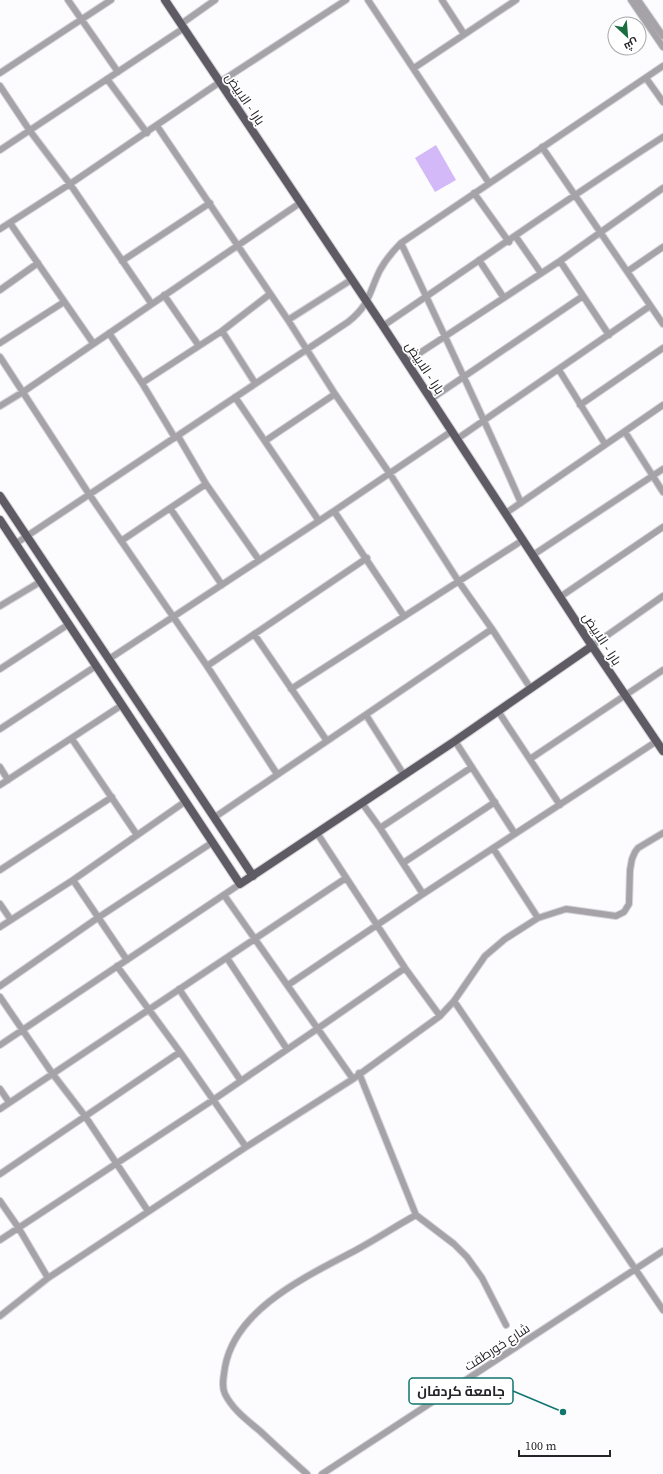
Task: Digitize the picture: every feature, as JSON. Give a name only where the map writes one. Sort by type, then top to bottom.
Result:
[{"type":"main road","name":"بارا - الابيض","points":[[165,0],[383,326],[592,646],[661,746]]},
{"type":"main road","points":[[0,496],[253,876]]},
{"type":"main road","points":[[0,520],[240,884],[455,741],[592,646]]},
{"type":"street","points":[[68,0],[118,72]]},
{"type":"street","points":[[0,73],[111,0]]},
{"type":"street","points":[[0,150],[118,72],[182,26],[215,0]]},
{"type":"street","points":[[0,229],[346,0]]},
{"type":"street","points":[[368,0],[489,183]]},
{"type":"street","points":[[442,0],[464,34]]},
{"type":"street","points":[[414,68],[516,0]]},
{"type":"street","points":[[631,0],[663,47]]},
{"type":"street","points":[[638,0],[663,36]]},
{"type":"street","points":[[15,544],[308,349],[359,313],[367,302],[380,270],[390,254],[401,243],[663,66]]},
{"type":"street","points":[[646,78],[663,102]]},
{"type":"street","points":[[107,79],[147,132]]},
{"type":"street","points":[[1,88],[70,184],[152,303]]},
{"type":"street","points":[[157,126],[308,349],[335,394],[390,474],[459,582],[531,689]]},
{"type":"street","points":[[383,326],[479,260],[509,242],[575,194],[663,137]]},
{"type":"street","points":[[542,147],[628,271],[650,306],[660,314],[663,324]]},
{"type":"street","points":[[406,362],[560,261],[663,188]]},
{"type":"street","points":[[474,193],[509,242]]},
{"type":"street","points":[[122,261],[210,203]]},
{"type":"street","points":[[0,406],[23,392],[300,203]]},
{"type":"street","points":[[10,223],[93,343]]},
{"type":"street","points":[[516,237],[541,273]]},
{"type":"street","points":[[401,243],[446,337],[463,377],[485,419],[521,503]]},
{"type":"street","points":[[628,271],[663,247]]},
{"type":"street","points":[[479,260],[504,298]]},
{"type":"street","points":[[560,261],[609,335]]},
{"type":"street","points":[[0,290],[38,263]]},
{"type":"street","points":[[288,320],[351,280]]},
{"type":"street","points":[[142,384],[222,331],[270,294]]},
{"type":"street","points":[[164,295],[199,346]]},
{"type":"street","points":[[431,399],[583,296]]},
{"type":"street","points":[[0,343],[64,302]]},
{"type":"street","points":[[457,438],[559,370],[650,306]]},
{"type":"street","points":[[222,331],[255,383]]},
{"type":"street","points":[[109,333],[206,484],[259,560]]},
{"type":"street","points":[[580,405],[663,348]]},
{"type":"street","points":[[0,357],[121,541],[207,666],[277,774]]},
{"type":"street","points":[[559,370],[605,444]]},
{"type":"street","points":[[265,441],[335,394]]},
{"type":"street","points":[[235,397],[319,521]]},
{"type":"street","points":[[506,513],[663,405]]},
{"type":"street","points":[[109,659],[390,474],[452,431]]},
{"type":"street","points":[[625,432],[663,492]]},
{"type":"street","points":[[533,555],[663,469]]},
{"type":"street","points":[[121,541],[206,484]]},
{"type":"street","points":[[170,508],[222,585]]},
{"type":"street","points":[[334,511],[404,616]]},
{"type":"street","points":[[560,597],[663,527]]},
{"type":"street","points":[[292,689],[523,540]]},
{"type":"street","points":[[207,666],[366,558]]},
{"type":"street","points":[[0,606],[40,582]]},
{"type":"street","points":[[592,646],[663,596]]},
{"type":"street","points":[[0,669],[69,624]]},
{"type":"street","points":[[215,817],[492,629]]},
{"type":"street","points":[[254,634],[327,741]]},
{"type":"street","points":[[0,729],[96,666]]},
{"type":"street","points":[[530,759],[663,670]]},
{"type":"street","points":[[0,785],[122,705]]},
{"type":"street","points":[[498,711],[560,804]]},
{"type":"street","points":[[366,715],[404,775]]},
{"type":"street","points":[[72,739],[137,835]]},
{"type":"street","points":[[455,741],[515,834]]},
{"type":"street","points":[[288,985],[560,804],[661,746]]},
{"type":"street","points":[[0,767],[8,780]]},
{"type":"street","points":[[380,828],[472,767]]},
{"type":"street","points":[[0,870],[112,797]]},
{"type":"street","points":[[0,927],[73,880],[186,802]]},
{"type":"street","points":[[403,863],[495,802]]},
{"type":"street","points":[[362,803],[423,894]]},
{"type":"street","points":[[317,833],[405,968],[440,1016]]},
{"type":"street","points":[[0,1316],[48,1278],[246,1147],[353,1079],[359,1073],[440,1016],[454,1001],[485,956],[505,939],[538,918],[566,909],[616,916],[624,912],[629,904],[630,870],[632,858],[638,848],[663,833]]},
{"type":"street","points":[[0,986],[99,917],[213,842]]},
{"type":"street","points":[[493,848],[538,918]]},
{"type":"street","points":[[0,1109],[346,878]]},
{"type":"street","points":[[73,880],[99,917],[126,960]]},
{"type":"street","points":[[0,1045],[240,884]]},
{"type":"street","points":[[224,895],[353,1079]]},
{"type":"street","points":[[0,904],[11,920]]},
{"type":"street","points":[[227,958],[287,1049]]},
{"type":"street","points":[[117,966],[180,1052],[246,1147]]},
{"type":"street","points":[[0,1240],[213,1100],[405,968]]},
{"type":"street","points":[[179,989],[240,1081]]},
{"type":"street","points":[[0,997],[52,1073],[85,1116],[148,1211]]},
{"type":"street","points":[[454,1001],[663,1310]]},
{"type":"street","points":[[0,1174],[180,1052]]},
{"type":"street","points":[[359,1073],[416,1215],[454,1244],[467,1257],[482,1278],[506,1325]]},
{"type":"street","points":[[0,1089],[9,1102]]},
{"type":"street","points":[[0,1201],[18,1227],[48,1278]]},
{"type":"street","points":[[307,1474],[234,1408],[224,1393],[223,1378],[226,1361],[237,1338],[248,1322],[269,1302],[294,1284],[380,1237],[416,1215]]},
{"type":"street","name":"شارع خورطقت","points":[[322,1474],[663,1251]]},
{"type":"shaded area","points":[[436,145],[456,180],[435,192],[415,158]]},
{"type":"place","name":"جامعة كردفان","points":[[563,1412]]}]
